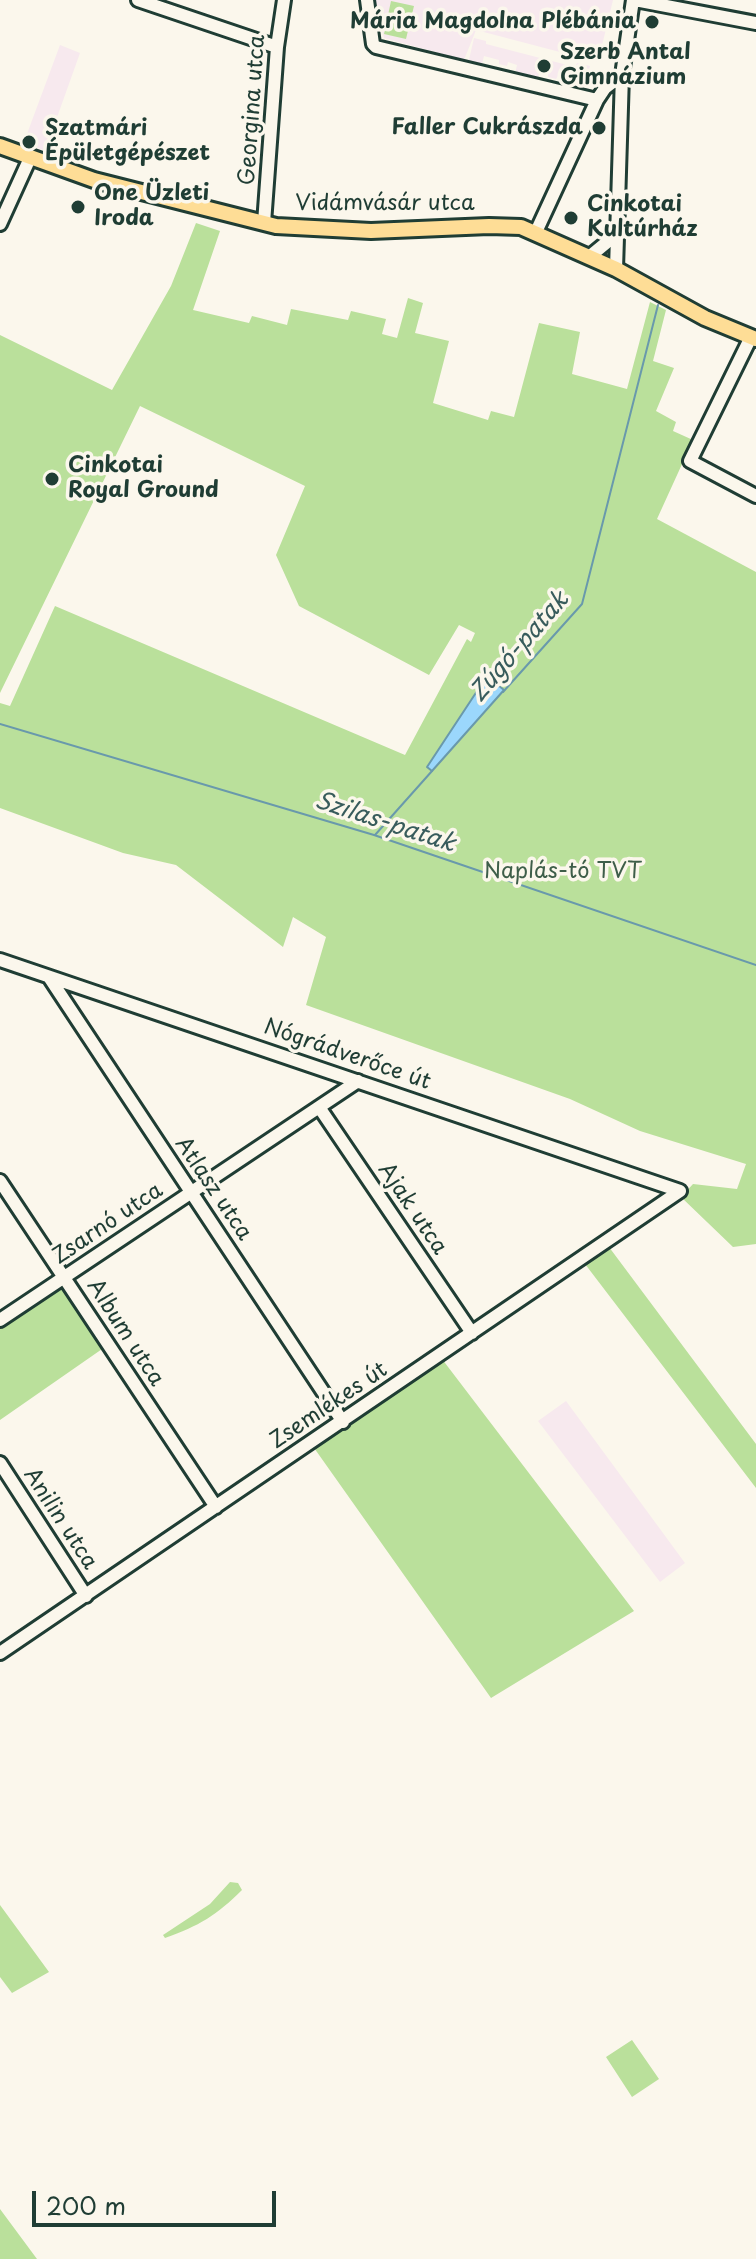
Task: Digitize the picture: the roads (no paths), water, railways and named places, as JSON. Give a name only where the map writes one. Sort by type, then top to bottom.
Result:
[{"type":"main road","name":"Vidámvásár utca","points":[[0,146],[135,192],[264,223],[317,230],[371,231],[504,225],[536,232],[616,269],[705,318],[754,338]]},
{"type":"street","points":[[138,0],[277,47]]},
{"type":"street","name":"Georgina utca","points":[[264,223],[277,47],[284,0]]},
{"type":"street","points":[[367,0],[376,47],[597,100]]},
{"type":"street","points":[[616,269],[622,75],[634,0],[756,23]]},
{"type":"street","points":[[536,232],[597,100],[605,88],[622,75]]},
{"type":"street","points":[[0,224],[30,158]]},
{"type":"street","points":[[589,257],[606,243],[617,226]]},
{"type":"street","points":[[754,338],[690,461],[756,496]]},
{"type":"street","name":"Nógrádverőce út","points":[[0,960],[680,1191]]},
{"type":"street","name":"Atlasz utca","points":[[49,977],[343,1422]]},
{"type":"street","name":"Zsarnó utca","points":[[0,1320],[358,1081]]},
{"type":"street","name":"Ajak utca","points":[[319,1107],[472,1333]]},
{"type":"street","name":"Album utca","points":[[0,1181],[216,1507]]},
{"type":"street","name":"Zsemlékes út","points":[[0,1653],[680,1191]]},
{"type":"street","name":"Anilin utca","points":[[0,1463],[86,1596]]},
{"type":"water","points":[[487,676],[504,690],[432,771],[427,767]]},
{"type":"waterway","name":"Zúgó-patak","points":[[503,692],[582,604],[658,305]]},
{"type":"waterway","name":"Szilas-patak","points":[[0,724],[374,835],[756,965]]},
{"type":"waterway","name":"Zúgó-patak","points":[[375,835],[432,771]]},
{"type":"place","name":"Mária Magdolna Plébánia","points":[[652,22]]},
{"type":"place","name":"Szerb Antal Gimnázium","points":[[544,66]]},
{"type":"place","name":"Faller Cukrászda","points":[[599,128]]},
{"type":"place","name":"Szatmári Épületgépészet","points":[[29,142]]},
{"type":"place","name":"One Üzleti Iroda","points":[[78,207]]},
{"type":"place","name":"Cinkotai Kultúrház","points":[[571,218]]},
{"type":"place","name":"Cinkotai Royal Ground","points":[[52,479]]},
{"type":"park label","name":"Naplás-tó TVT","points":[[563,872]]}]
